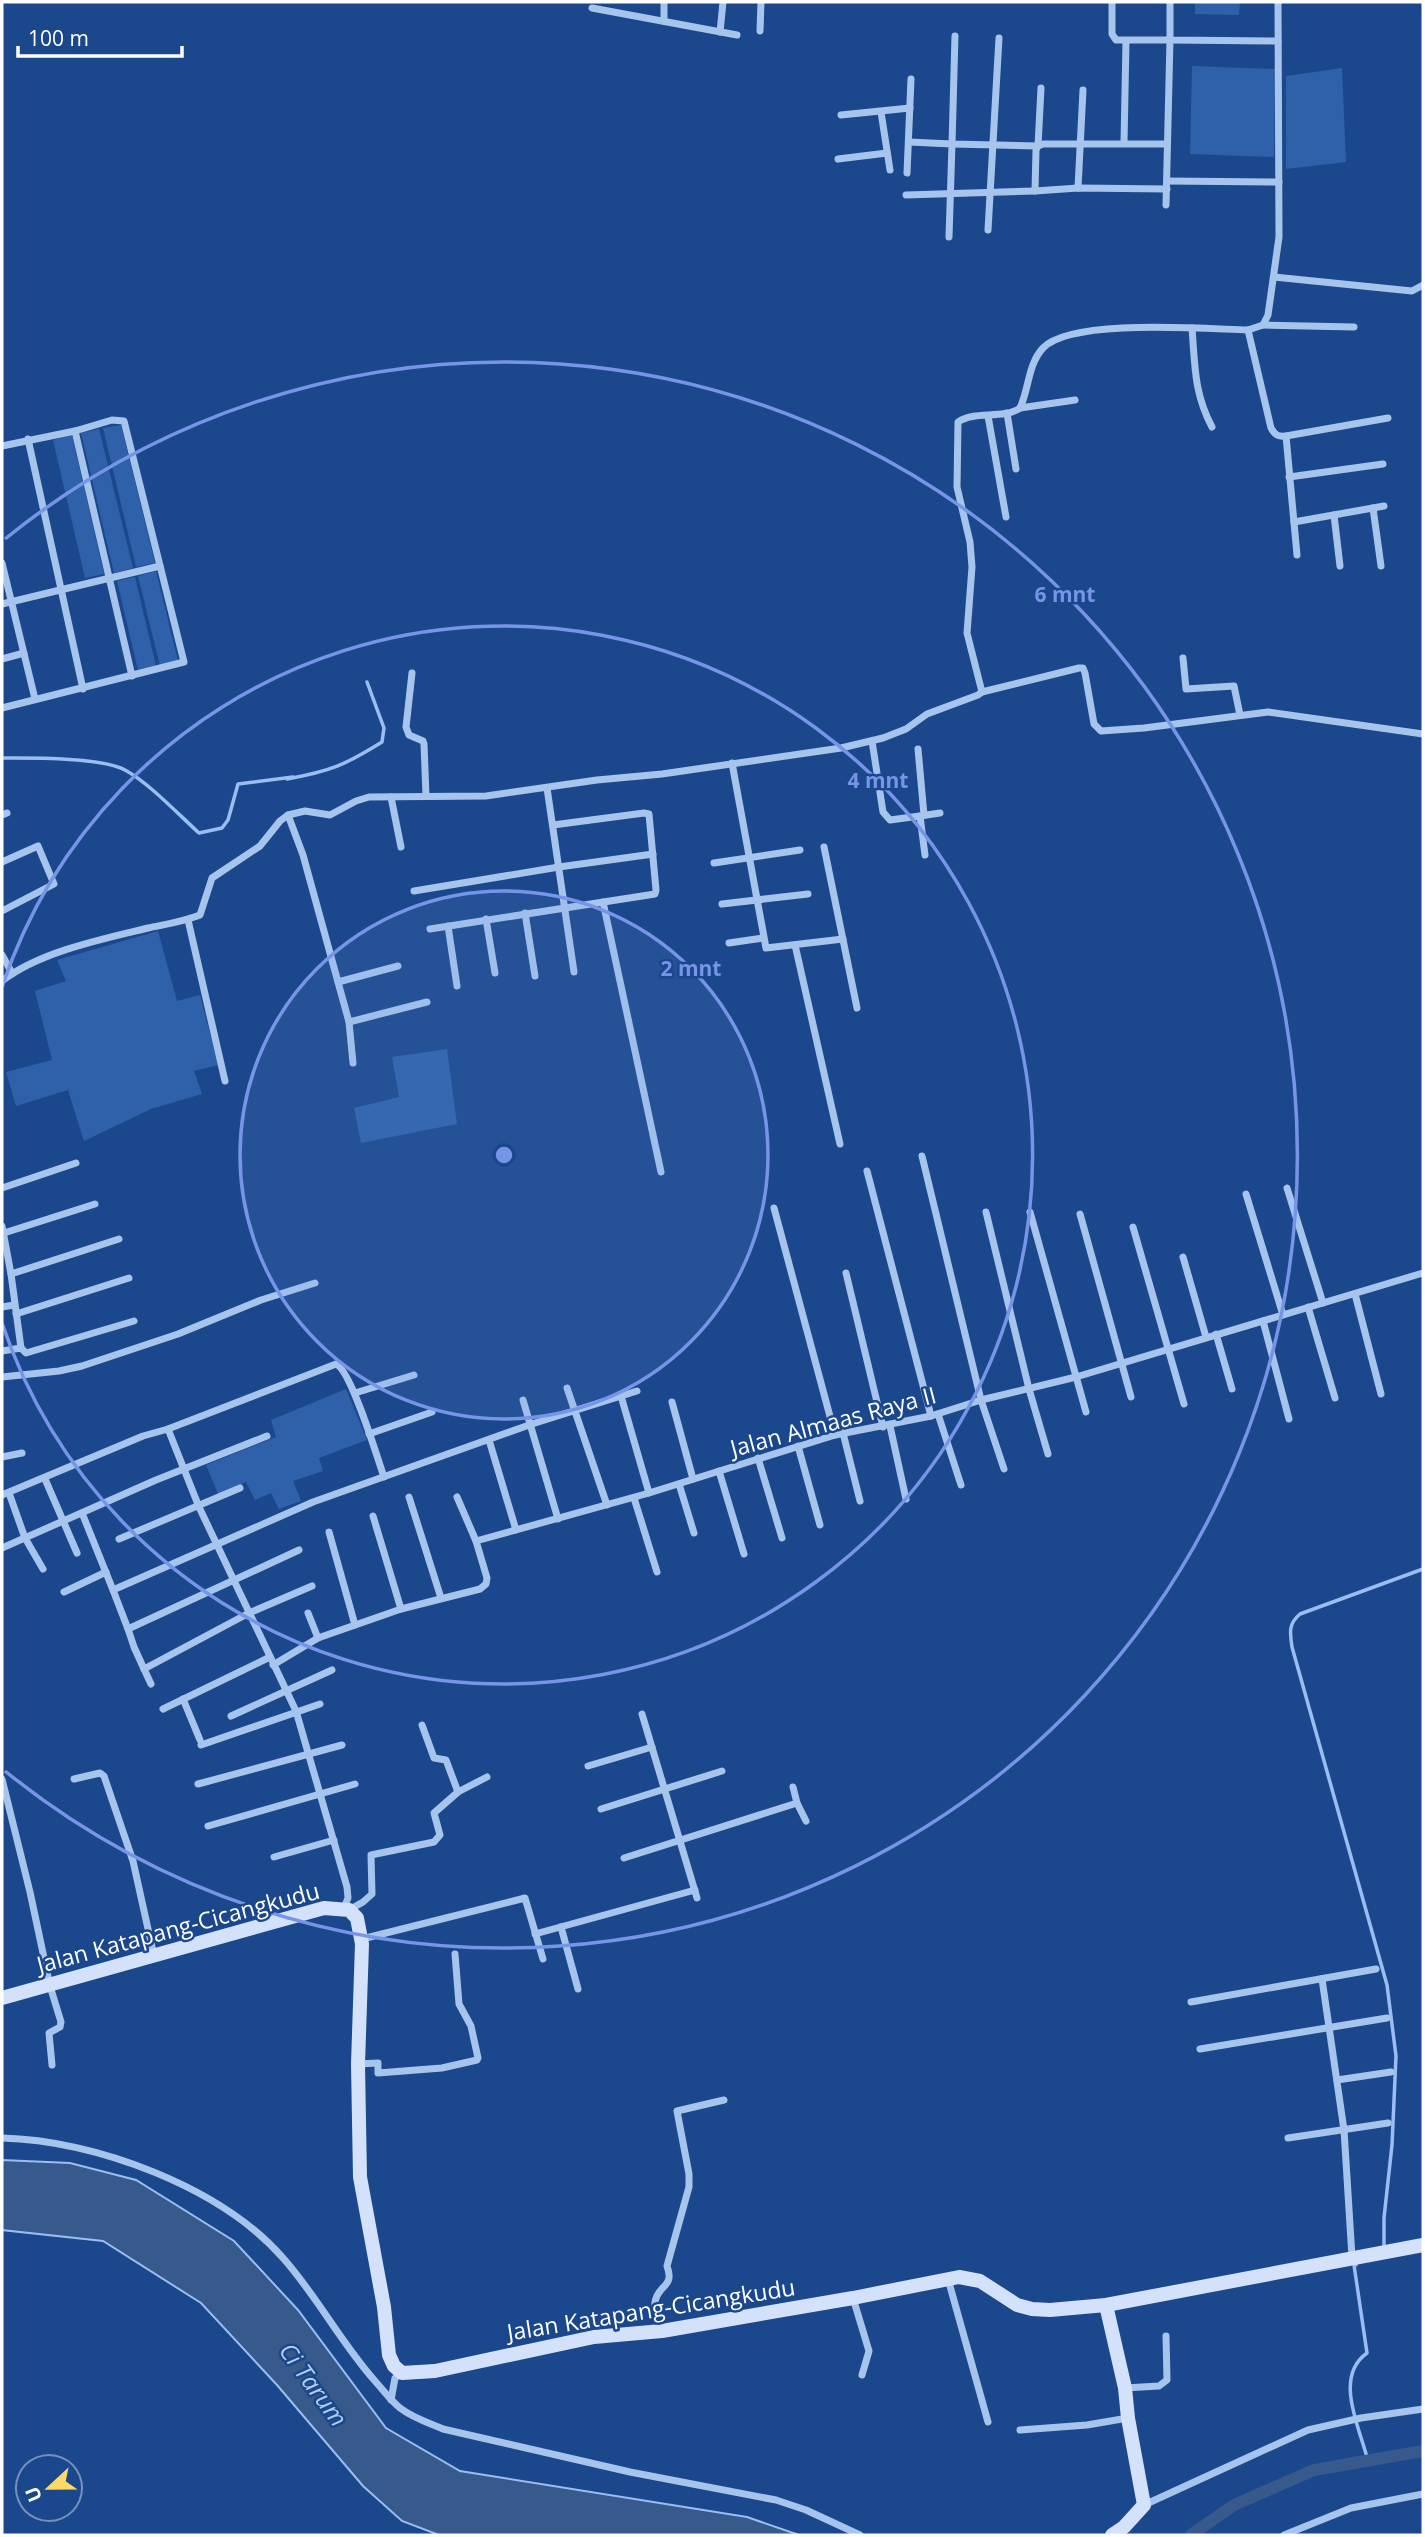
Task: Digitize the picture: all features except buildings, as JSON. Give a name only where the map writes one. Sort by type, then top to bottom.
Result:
[{"type":"street","points":[[664,2],[664,21]]},
{"type":"street","points":[[720,32],[723,2]]},
{"type":"street","points":[[760,31],[761,2]]},
{"type":"street","points":[[1112,2],[1112,34],[1116,40],[1278,41]]},
{"type":"street","points":[[1166,205],[1170,2]]},
{"type":"street","points":[[1263,325],[1267,319],[1279,237],[1278,2]]},
{"type":"street","points":[[592,8],[737,35]]},
{"type":"street","points":[[949,237],[955,36]]},
{"type":"street","points":[[988,230],[999,38]]},
{"type":"street","points":[[1124,143],[1126,41]]},
{"type":"street","points":[[907,173],[911,79]]},
{"type":"street","points":[[1035,191],[1041,88]]},
{"type":"street","points":[[1078,188],[1083,90]]},
{"type":"street","points":[[841,115],[910,108]]},
{"type":"street","points":[[881,112],[890,170]]},
{"type":"street","points":[[909,142],[1038,146],[1081,143],[1167,144]]},
{"type":"street","points":[[838,159],[887,153]]},
{"type":"street","points":[[906,195],[1279,182]]},
{"type":"street","points":[[1274,277],[1412,292],[1423,285]]},
{"type":"street","points":[[1020,408],[1038,355],[1043,347],[1054,341],[1112,328],[1142,326],[1248,330],[1263,325],[1354,327]]},
{"type":"street","points":[[1192,328],[1197,391],[1212,427]]},
{"type":"street","points":[[1248,330],[1270,428],[1274,434],[1279,437],[1388,418]]},
{"type":"street","points":[[982,692],[967,633],[972,556],[956,473],[958,422],[966,417],[988,416],[1075,400]]},
{"type":"street","points":[[1007,413],[1016,469]]},
{"type":"street","points":[[988,416],[1006,517]]},
{"type":"street","points":[[2,446],[113,421],[124,421],[184,662],[2,708]]},
{"type":"street","points":[[75,431],[132,676]]},
{"type":"street","points":[[1286,436],[1297,555]]},
{"type":"street","points":[[28,439],[83,689]]},
{"type":"street","points":[[1289,477],[1383,464]]},
{"type":"street","points":[[1294,522],[1384,506]]},
{"type":"street","points":[[1373,508],[1381,566]]},
{"type":"street","points":[[1334,515],[1340,566]]},
{"type":"street","points":[[2,564],[35,699]]},
{"type":"street","points":[[2,604],[160,566]]},
{"type":"street","points":[[2,659],[24,653]]},
{"type":"street","points":[[1183,658],[1186,689],[1234,687],[1240,715]]},
{"type":"street","points":[[2,981],[12,973],[72,948],[200,915],[212,878],[260,846],[288,815],[305,811],[330,815],[369,797],[486,796],[841,748],[906,729],[927,713],[982,692],[1079,668],[1083,668],[1085,673],[1094,724],[1101,731],[1144,729],[1256,712],[1285,713],[1423,734]]},
{"type":"street","points":[[412,673],[407,732],[424,744],[426,796]]},
{"type":"street","points":[[872,741],[886,817],[890,820],[940,813]]},
{"type":"street","points":[[918,749],[925,855]]},
{"type":"street","points":[[732,763],[766,948],[843,939]]},
{"type":"street","points":[[547,788],[574,972]]},
{"type":"street","points":[[391,797],[401,847]]},
{"type":"street","points":[[430,929],[654,894],[656,890],[649,814],[553,825]]},
{"type":"street","points":[[288,815],[303,855],[349,1022],[353,1063]]},
{"type":"street","points":[[2,862],[38,846],[54,884],[2,911]]},
{"type":"street","points":[[824,847],[857,1008]]},
{"type":"street","points":[[714,863],[800,850]]},
{"type":"street","points":[[414,891],[653,854]]},
{"type":"street","points":[[722,904],[808,894]]},
{"type":"street","points":[[603,902],[661,1172]]},
{"type":"street","points":[[525,913],[535,976]]},
{"type":"street","points":[[486,919],[495,973]]},
{"type":"street","points":[[188,920],[225,1081]]},
{"type":"street","points":[[448,926],[457,986]]},
{"type":"street","points":[[729,943],[763,938]]},
{"type":"street","points":[[795,944],[840,1144]]},
{"type":"street","points":[[2,955],[12,973]]},
{"type":"street","points":[[338,982],[398,966]]},
{"type":"street","points":[[349,1022],[427,1002]]},
{"type":"street","points":[[922,1156],[981,1400],[1004,1469]]},
{"type":"street","points":[[2,1188],[76,1163]]},
{"type":"street","points":[[867,1171],[934,1415],[961,1485]]},
{"type":"street","points":[[1287,1188],[1323,1303]]},
{"type":"street","points":[[1246,1194],[1283,1315]]},
{"type":"street","points":[[95,1203],[3,1229],[5,1259],[11,1274],[21,1348],[26,1353],[134,1321]]},
{"type":"street","points":[[774,1208],[860,1501]]},
{"type":"street","points":[[986,1212],[1029,1389],[1048,1454]]},
{"type":"street","points":[[1030,1212],[1086,1412]]},
{"type":"street","points":[[1080,1214],[1131,1397]]},
{"type":"street","points":[[1133,1227],[1184,1404]]},
{"type":"street","points":[[11,1274],[119,1239]]},
{"type":"street","points":[[1183,1257],[1206,1337]]},
{"type":"street","points":[[846,1273],[906,1499]]},
{"type":"street","name":"Jalan Almaas Raya II","points":[[476,1541],[634,1498],[839,1434],[934,1415],[981,1400],[1076,1377],[1423,1273]]},
{"type":"street","points":[[16,1314],[129,1278]]},
{"type":"street","points":[[2,1377],[82,1366],[178,1334],[261,1300],[315,1283]]},
{"type":"street","points":[[1355,1294],[1381,1394]]},
{"type":"street","points":[[2,1307],[14,1305]]},
{"type":"street","points":[[1308,1307],[1335,1398]]},
{"type":"street","points":[[1263,1321],[1289,1419]]},
{"type":"street","points":[[1216,1335],[1232,1389]]},
{"type":"street","points":[[2,1350],[21,1348]]},
{"type":"street","points":[[43,1569],[5,1494],[143,1436],[168,1429],[336,1364],[343,1368],[355,1393],[384,1477]]},
{"type":"street","points":[[355,1393],[414,1375]]},
{"type":"street","points":[[567,1388],[607,1505]]},
{"type":"street","points":[[113,1590],[313,1502],[532,1424],[637,1391]]},
{"type":"street","points":[[621,1396],[649,1493]]},
{"type":"street","points":[[523,1399],[558,1519]]},
{"type":"street","points":[[672,1402],[693,1479]]},
{"type":"street","points":[[369,1434],[432,1412]]},
{"type":"street","points":[[168,1429],[199,1507],[296,1711],[347,1887],[346,1909]]},
{"type":"street","points":[[2,1548],[183,1469],[267,1436]]},
{"type":"street","points":[[489,1440],[516,1530]]},
{"type":"street","points":[[798,1446],[820,1525]]},
{"type":"street","points":[[2,1457],[22,1452]]},
{"type":"street","points":[[758,1458],[782,1538]]},
{"type":"street","points":[[719,1471],[744,1554]]},
{"type":"street","points":[[45,1479],[77,1553]]},
{"type":"street","points":[[678,1484],[694,1533]]},
{"type":"street","points":[[119,1539],[240,1488]]},
{"type":"street","points":[[409,1497],[441,1598]]},
{"type":"street","points":[[163,1709],[318,1638],[401,1609],[480,1588],[486,1584],[487,1577],[476,1541],[457,1497]]},
{"type":"street","points":[[634,1498],[657,1572]]},
{"type":"street","points":[[82,1513],[150,1684]]},
{"type":"street","points":[[373,1516],[401,1609]]},
{"type":"street","points":[[329,1532],[355,1625]]},
{"type":"street","points":[[128,1629],[299,1550]]},
{"type":"street","points":[[64,1592],[106,1572]]},
{"type":"street","points":[[144,1669],[249,1613],[312,1586]]},
{"type":"street","points":[[308,1613],[318,1638]]},
{"type":"street","points":[[231,1716],[332,1670]]},
{"type":"street","points":[[183,1699],[200,1742],[320,1704]]},
{"type":"street","points":[[536,1934],[696,1894],[642,1714]]},
{"type":"street","points":[[422,1725],[434,1758],[446,1759],[458,1792]]},
{"type":"street","points":[[198,1784],[342,1745]]},
{"type":"street","points":[[588,1766],[652,1747]]},
{"type":"street","points":[[601,1809],[723,1771]]},
{"type":"street","points":[[74,1779],[100,1773],[104,1776],[133,1861],[154,1956]]},
{"type":"street","points":[[346,1909],[372,1894],[370,1855],[438,1840],[440,1835],[434,1813],[458,1792],[487,1777]]},
{"type":"street","points":[[2,1779],[50,1986],[61,2022],[60,2026],[49,2033],[52,2065]]},
{"type":"street","points":[[208,1826],[355,1784]]},
{"type":"street","points":[[793,1787],[806,1821]]},
{"type":"street","points":[[624,1858],[797,1803]]},
{"type":"street","points":[[274,1857],[334,1840]]},
{"type":"street","points":[[362,1939],[525,1898],[543,1959]]},
{"type":"street","name":"Jalan Katapang-Cicangkudu","points":[[2,1998],[324,1908],[346,1909],[357,1918],[362,1939],[358,2064],[360,2177],[384,2308],[389,2355],[402,2374],[435,2371],[594,2337],[662,2331],[959,2277],[980,2281],[1017,2305],[1050,2310],[1106,2305],[1423,2245]]},
{"type":"street","points":[[561,1927],[578,1989]]},
{"type":"street","points":[[358,2064],[378,2063],[378,2073],[442,2068],[477,2060],[471,2026],[459,2004],[454,1954]]},
{"type":"street","points":[[1191,2001],[1376,1969]]},
{"type":"street","points":[[1322,1979],[1344,2130],[1352,2257]]},
{"type":"street","points":[[1200,2049],[1387,2018]]},
{"type":"street","points":[[1337,2080],[1391,2072]]},
{"type":"street","points":[[662,2331],[654,2305],[658,2293],[671,2276],[667,2266],[689,2187],[677,2111],[724,2101]]},
{"type":"street","points":[[1288,2138],[1388,2123]]},
{"type":"street","points":[[2,2138],[48,2141],[122,2162],[192,2188],[228,2212],[283,2257],[357,2361],[391,2400],[410,2414],[443,2429],[630,2472],[776,2500],[806,2510],[860,2535]]},
{"type":"street","points":[[947,2279],[988,2422]]},
{"type":"street","points":[[853,2298],[869,2351],[862,2375]]},
{"type":"street","points":[[1106,2305],[1125,2388],[1144,2505]]},
{"type":"street","points":[[1125,2388],[1159,2386],[1167,2380],[1166,2336]]},
{"type":"street","points":[[391,2400],[395,2378],[402,2374]]},
{"type":"street","points":[[1112,2535],[1124,2527],[1144,2505],[1308,2430],[1361,2418],[1423,2409]]},
{"type":"street","points":[[1020,2430],[1087,2425],[1128,2418]]},
{"type":"street","points":[[1284,2535],[1351,2508],[1423,2494]]},
{"type":"shaded area","points":[[1195,2],[1240,2],[1239,15],[1195,14]]},
{"type":"shaded area","points":[[1192,66],[1275,69],[1274,157],[1190,154]]},
{"type":"shaded area","points":[[1342,68],[1346,162],[1286,169],[1286,76]]},
{"type":"shaded area","points":[[121,425],[155,563],[136,567],[103,428]]},
{"type":"shaded area","points":[[99,429],[133,568],[114,573],[81,433]]},
{"type":"shaded area","points":[[72,435],[104,574],[85,578],[53,440]]},
{"type":"shaded area","points":[[156,571],[178,661],[160,666],[138,576]]},
{"type":"shaded area","points":[[135,577],[156,666],[138,670],[117,581]]},
{"type":"shaded area","points":[[158,931],[177,1001],[200,995],[218,1065],[194,1071],[202,1094],[151,1109],[84,1141],[68,1090],[16,1106],[6,1072],[52,1060],[35,991],[66,981],[57,960]]},
{"type":"shaded area","points":[[447,1049],[457,1124],[361,1143],[354,1108],[399,1097],[392,1057]]},
{"type":"shaded area","points":[[346,1389],[367,1440],[319,1458],[323,1471],[293,1481],[301,1501],[279,1509],[271,1493],[255,1500],[246,1482],[218,1494],[206,1465],[276,1437],[271,1420]]},
{"type":"water","name":"Ci Tarum","points":[[2,2160],[70,2163],[136,2180],[234,2241],[298,2310],[386,2428],[460,2471],[747,2517],[799,2535],[439,2535],[402,2521],[363,2486],[277,2385],[201,2303],[103,2241],[2,2230]]},
{"type":"waterway","points":[[2,758],[65,759],[100,763],[125,770],[163,799],[199,833],[222,828],[228,820],[238,784],[293,777],[287,779],[327,770],[382,742],[384,728],[367,682]]},
{"type":"waterway","points":[[1384,2250],[1396,2056],[1387,1985],[1290,1633],[1293,1621],[1300,1614],[1423,1569]]},
{"type":"waterway","points":[[1356,2265],[1367,2353],[1357,2363],[1350,2389],[1355,2419],[1368,2461]]},
{"type":"waterway","points":[[1191,2535],[1234,2505],[1314,2470],[1423,2451]]}]
